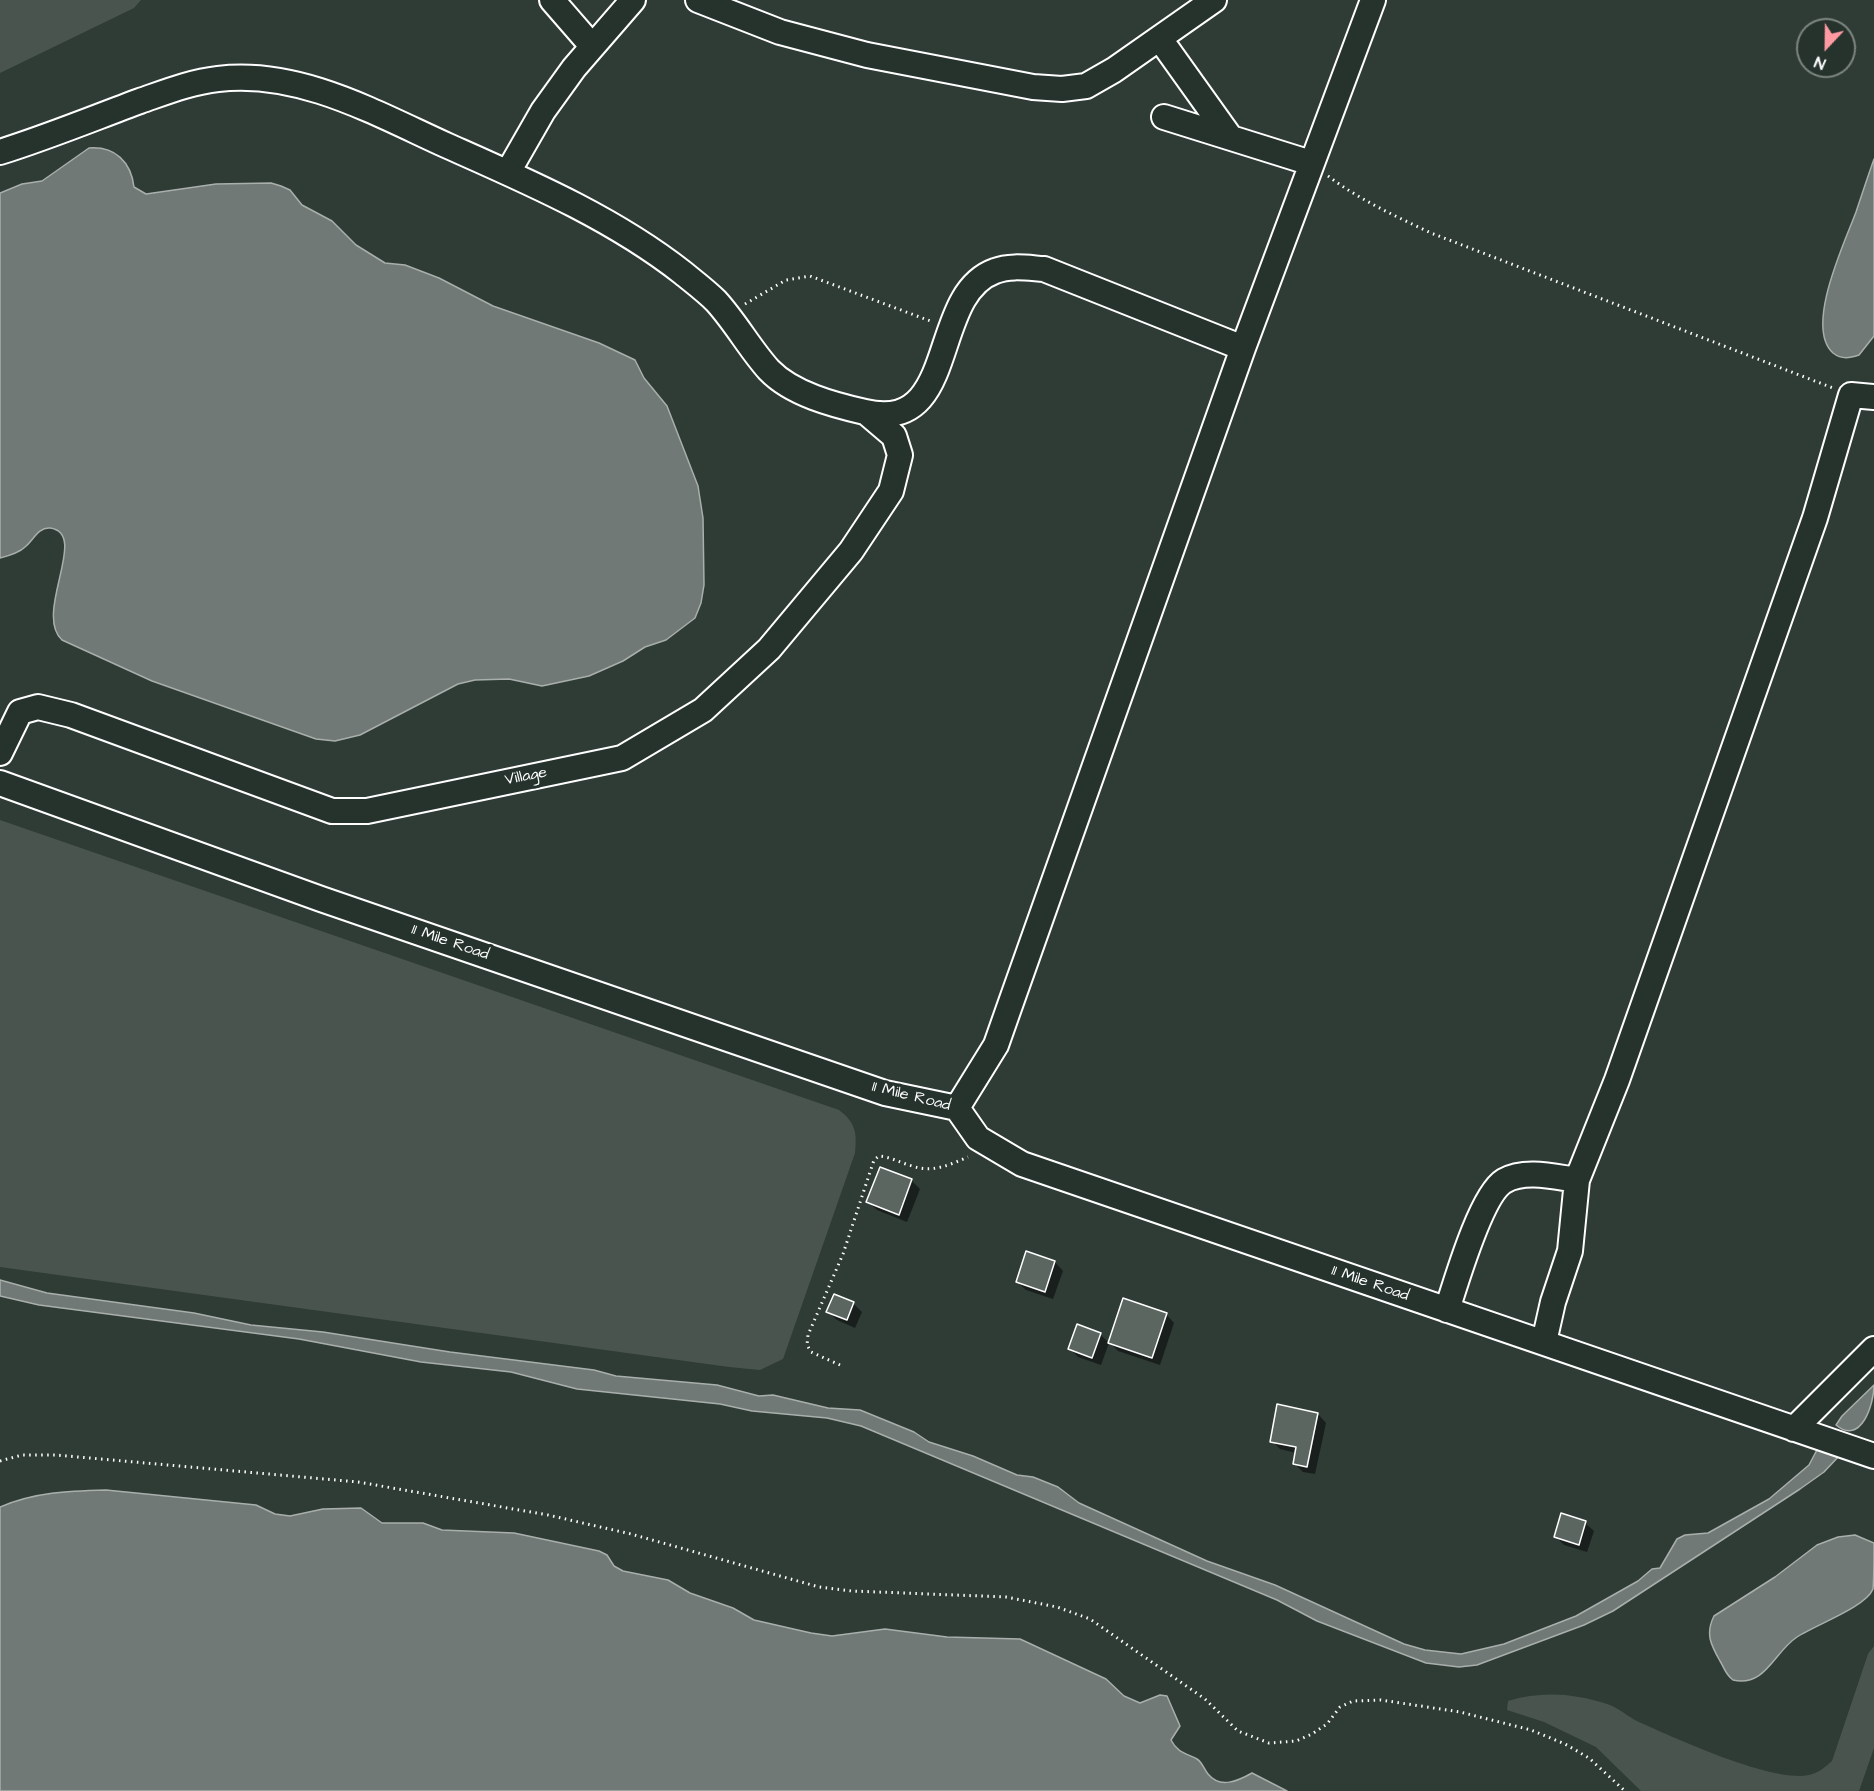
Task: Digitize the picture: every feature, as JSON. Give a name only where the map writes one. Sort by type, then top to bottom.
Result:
[{"type":"street","points":[[552,0],[592,46]]},
{"type":"street","points":[[508,172],[543,111],[592,46],[633,0]]},
{"type":"street","points":[[698,0],[780,32],[867,55],[1033,87],[1062,89],[1086,86],[1160,39],[1214,0]]},
{"type":"street","points":[[957,1108],[996,1045],[1243,348],[1373,0]]},
{"type":"street","points":[[1160,39],[1230,137]]},
{"type":"street","points":[[0,152],[187,84],[220,78],[276,81],[332,95],[508,172],[635,238],[684,273],[716,301],[770,371],[783,382],[802,392],[867,413],[887,415],[902,412],[929,390],[966,295],[981,278],[996,270],[1018,268],[1044,270],[1080,281],[1243,348]]},
{"type":"street","points":[[1164,117],[1311,163]]},
{"type":"street","points":[[1544,1342],[1570,1251],[1577,1180],[1617,1080],[1811,529],[1863,396]]},
{"type":"street","name":"Village","points":[[0,753],[20,712],[38,707],[71,716],[332,811],[367,811],[622,758],[704,710],[731,687],[769,649],[850,551],[891,491],[900,455],[894,436],[867,413]]},
{"type":"street","name":"11 Mile Road","points":[[0,783],[321,899],[874,1089],[917,1101],[957,1108],[969,1128],[990,1147],[1022,1164],[1794,1429],[1873,1453]]},
{"type":"street","points":[[1447,1310],[1470,1240],[1494,1191],[1504,1181],[1520,1176],[1549,1176],[1577,1180]]},
{"type":"street","points":[[1794,1429],[1874,1349]]},
{"type":"path","points":[[1311,163],[1347,191],[1431,233],[1863,396]]},
{"type":"path","points":[[728,316],[773,286],[798,277],[810,276],[896,306],[950,332]]},
{"type":"path","points":[[840,1365],[810,1352],[807,1345],[808,1335],[843,1254],[874,1160],[879,1156],[887,1157],[925,1170],[940,1168],[990,1147]]},
{"type":"path","points":[[0,1461],[22,1455],[56,1455],[358,1482],[548,1515],[631,1534],[819,1587],[852,1591],[1006,1597],[1057,1607],[1090,1619],[1205,1699],[1238,1731],[1269,1743],[1296,1741],[1312,1734],[1327,1724],[1340,1707],[1353,1701],[1381,1700],[1460,1712],[1531,1730],[1565,1744],[1589,1758],[1625,1791]]},
{"type":"shaded area","points":[[0,0],[141,0],[134,8],[0,73]]},
{"type":"shaded area","points":[[89,148],[107,150],[120,157],[129,170],[134,187],[146,194],[216,184],[271,183],[281,186],[290,190],[302,205],[332,221],[356,245],[385,263],[405,265],[439,278],[493,306],[599,343],[635,360],[644,378],[667,406],[698,486],[703,518],[704,585],[701,603],[695,618],[666,640],[645,647],[623,661],[589,676],[542,686],[509,679],[475,680],[458,684],[360,735],[335,741],[316,739],[152,681],[62,640],[55,628],[54,612],[64,559],[65,544],[61,533],[46,528],[23,549],[0,558],[0,193],[22,184],[42,181]]},
{"type":"shaded area","points":[[1874,159],[1874,336],[1859,355],[1843,358],[1833,353],[1825,341],[1823,324],[1825,305],[1836,263]]},
{"type":"shaded area","points":[[0,820],[839,1110],[849,1119],[854,1129],[855,1153],[783,1359],[760,1370],[729,1367],[0,1267]]},
{"type":"shaded area","points":[[0,1280],[47,1293],[194,1313],[251,1325],[323,1332],[450,1352],[594,1370],[616,1376],[717,1385],[759,1396],[773,1395],[828,1408],[860,1410],[914,1432],[929,1442],[973,1456],[1017,1475],[1033,1477],[1058,1487],[1079,1503],[1207,1561],[1275,1585],[1404,1644],[1425,1650],[1461,1654],[1504,1644],[1576,1616],[1638,1581],[1652,1569],[1660,1568],[1677,1539],[1685,1535],[1708,1533],[1769,1499],[1809,1465],[1819,1446],[1840,1455],[1824,1472],[1800,1489],[1613,1611],[1584,1625],[1477,1665],[1459,1667],[1426,1663],[1317,1621],[1277,1600],[861,1426],[827,1418],[752,1411],[720,1404],[577,1389],[511,1372],[421,1362],[299,1339],[39,1305],[0,1296]]},
{"type":"shaded area","points":[[1874,1385],[1869,1412],[1859,1427],[1845,1430],[1836,1425],[1842,1416]]},
{"type":"shaded area","points":[[106,1490],[256,1505],[275,1514],[290,1516],[323,1509],[361,1508],[382,1523],[423,1523],[442,1530],[514,1533],[599,1551],[607,1555],[614,1566],[623,1571],[668,1580],[690,1593],[733,1608],[754,1620],[811,1633],[832,1636],[885,1629],[947,1637],[1020,1639],[1106,1679],[1124,1696],[1140,1703],[1160,1695],[1167,1696],[1180,1726],[1171,1740],[1173,1744],[1179,1750],[1199,1760],[1213,1779],[1229,1782],[1252,1773],[1287,1791],[0,1791],[0,1507],[39,1495]]},
{"type":"shaded area","points":[[1855,1535],[1874,1543],[1873,1589],[1868,1596],[1851,1609],[1797,1637],[1761,1674],[1744,1681],[1730,1678],[1710,1639],[1711,1622],[1714,1616],[1775,1577],[1817,1545],[1838,1537]]},
{"type":"shaded area","points":[[1874,1646],[1874,1748],[1859,1791],[1641,1791],[1596,1747],[1544,1722],[1507,1710],[1508,1701],[1520,1698],[1545,1695],[1582,1697],[1611,1705],[1639,1722],[1724,1758],[1772,1772],[1793,1776],[1809,1775],[1832,1761],[1868,1654]]},
{"type":"building","points":[[880,1167],[912,1179],[899,1215],[866,1202]]},
{"type":"building","points":[[1026,1251],[1055,1261],[1045,1292],[1016,1282]]},
{"type":"building","points":[[834,1294],[854,1302],[847,1320],[826,1312]]},
{"type":"building","points":[[1123,1298],[1167,1313],[1152,1358],[1108,1343]]},
{"type":"building","points":[[1077,1324],[1101,1333],[1092,1358],[1068,1349]]},
{"type":"building","points":[[1277,1404],[1318,1413],[1307,1467],[1293,1464],[1296,1447],[1270,1442]]},
{"type":"building","points":[[1561,1513],[1586,1521],[1579,1545],[1554,1537]]}]
